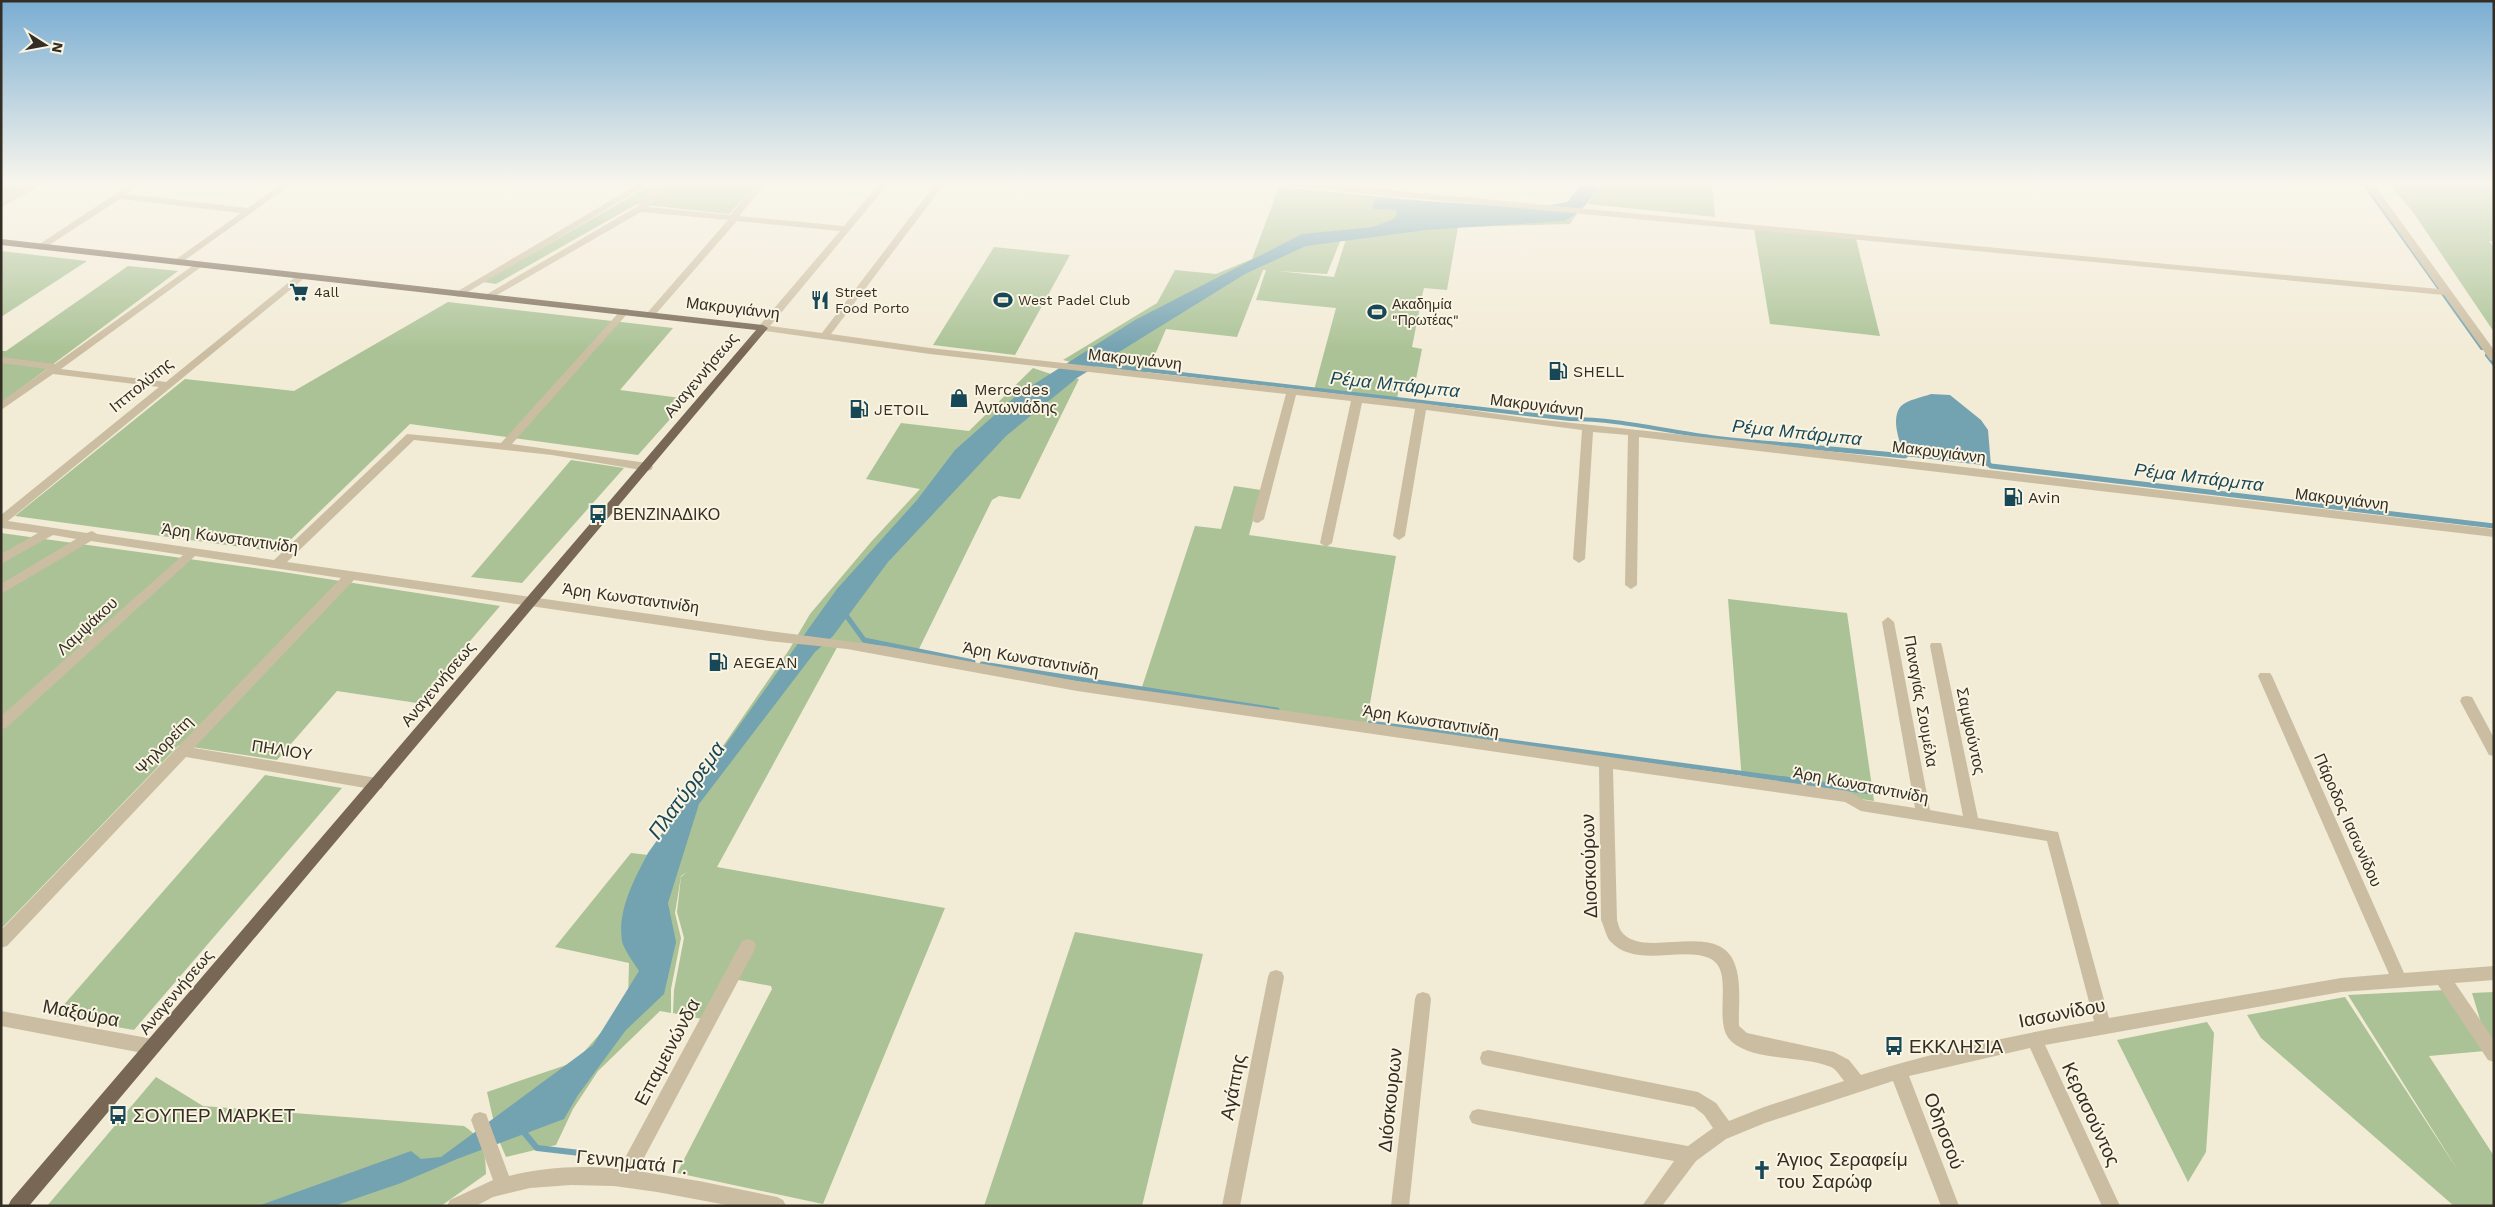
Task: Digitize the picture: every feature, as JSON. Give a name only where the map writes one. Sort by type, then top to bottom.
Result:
[{"type":"main road","name":"Μακρυγιάννη","points":[[2,243],[625,311],[763,328]]},
{"type":"main road","name":"Αναγεννήσεως","points":[[17,1206],[377,784],[530,601],[647,467],[763,328]]},
{"type":"street","points":[[40,247],[52,239]]},
{"type":"street","points":[[178,262],[210,239]]},
{"type":"street","points":[[458,294],[552,239]]},
{"type":"street","points":[[487,297],[585,239]]},
{"type":"street","points":[[651,314],[717,239]]},
{"type":"street","name":"Αναγεννήσεως","points":[[763,328],[837,239]]},
{"type":"street","points":[[824,337],[898,239]]},
{"type":"street","points":[[1875,239],[2101,262],[2446,292]]},
{"type":"street","points":[[2408,239],[2494,358]]},
{"type":"street","points":[[1,407],[198,265]]},
{"type":"street","name":"Ιππολύτης","points":[[1,522],[302,276]]},
{"type":"street","points":[[503,447],[625,311]]},
{"type":"street","name":"Μακρυγιάννη","points":[[763,328],[1044,365],[1421,406],[1634,433],[2494,533]]},
{"type":"street","points":[[1,360],[167,385]]},
{"type":"street","points":[[1258,519],[1292,392]]},
{"type":"street","points":[[1326,543],[1357,400]]},
{"type":"street","points":[[1399,536],[1421,406]]},
{"type":"street","points":[[1579,559],[1588,427]]},
{"type":"street","points":[[1631,584],[1634,433]]},
{"type":"street","points":[[278,563],[411,436],[647,467]]},
{"type":"street","name":"Άρη Κωνσταντινίδη","points":[[1,522],[530,601],[840,643],[1076,686],[1499,749],[1848,797],[1861,805],[2053,836],[2103,1026]]},
{"type":"street","points":[[1,560],[53,530]]},
{"type":"street","points":[[1,590],[92,536]]},
{"type":"street","name":"Λαμψάκου","points":[[1,724],[194,551]]},
{"type":"street","name":"Ψηλορείτη","points":[[1,940],[352,574]]},
{"type":"street","name":"Παναγιάς Σουμέλα","points":[[1888,622],[1924,815]]},
{"type":"street","name":"Σαμψούντος","points":[[1936,646],[1972,823]]},
{"type":"street","name":"Πάροδος Ιασωνίδου","points":[[2265,676],[2399,979]]},
{"type":"street","points":[[2467,701],[2494,751]]},
{"type":"street","name":"ΠΗΛΙΟΥ","points":[[182,751],[377,784]]},
{"type":"street","name":"Διοσκούρων","points":[[1606,763],[1610,920],[1613,935],[1619,941],[1628,944],[1674,950],[1702,949],[1717,954],[1728,968],[1731,1027],[1736,1035],[1746,1042],[1834,1060],[1843,1066],[1857,1084]]},
{"type":"street","name":"Επαμεινώνδα","points":[[623,1179],[748,946]]},
{"type":"street","name":"Ιασωνίδου","points":[[1651,1206],[1690,1155],[1704,1143],[1725,1130],[1764,1115],[1898,1071],[2034,1039],[2341,985],[2494,973]]},
{"type":"street","name":"Αγάπης","points":[[1231,1206],[1276,976]]},
{"type":"street","points":[[2441,976],[2494,1054]]},
{"type":"street","name":"Διόσκουρων","points":[[1400,1206],[1423,999]]},
{"type":"street","name":"Μαξούρα","points":[[1,1018],[153,1047]]},
{"type":"street","name":"Κερασούντος","points":[[2034,1039],[2111,1206]]},
{"type":"street","points":[[1488,1058],[1698,1100],[1710,1109],[1725,1130]]},
{"type":"street","name":"Οδησσού","points":[[1898,1071],[1950,1206]]},
{"type":"street","points":[[1478,1118],[1690,1155]]},
{"type":"street","points":[[480,1120],[504,1186]]},
{"type":"street","name":"Γεννηματά Γ.","points":[[456,1206],[478,1194],[504,1186],[566,1176],[623,1179],[686,1188],[777,1206]]},
{"type":"green space","points":[[557,239],[575,239],[496,284],[483,282]]},
{"type":"green space","points":[[1259,239],[1341,239],[1327,274],[1277,271],[1334,277],[1346,239],[1456,239],[1447,290],[1424,288],[1412,347],[1422,349],[1415,384],[1400,382],[1397,399],[1314,390],[1336,308],[1256,300],[1266,270],[1263,270],[1237,337],[1166,329],[1147,373],[1088,366],[1063,360],[1157,303],[1175,270],[1216,274],[1252,259]]},
{"type":"green space","points":[[1756,239],[1856,239],[1880,336],[1770,324]]},
{"type":"green space","points":[[2431,239],[2494,239],[2494,241],[2489,241],[2494,247],[2494,332]]},
{"type":"green space","name":"West Padel Club","points":[[994,247],[1070,255],[1015,355],[933,345]]},
{"type":"green space","points":[[1,251],[87,261],[1,317]]},
{"type":"green space","points":[[128,266],[178,271],[1,403],[1,351],[6,351]]},
{"type":"green space","points":[[448,302],[673,328],[620,390],[688,399],[638,455],[410,424],[278,552],[15,516],[185,379],[294,391]]},
{"type":"green space","points":[[1033,368],[1054,375],[1079,379],[1020,499],[999,496],[992,500],[916,655],[840,642],[717,867],[945,908],[823,1204],[677,1173],[772,989],[771,986],[723,977],[702,1019],[673,1013],[674,990],[684,938],[677,912],[681,877],[687,872],[681,876],[675,913],[681,938],[671,989],[671,1013],[660,1011],[598,1071],[573,1109],[556,1145],[506,1157],[497,1136],[487,1092],[575,1062],[628,1002],[629,963],[555,947],[631,853],[648,855],[789,650],[810,614],[871,542],[920,489],[866,479],[901,423],[969,431]]},
{"type":"green space","points":[[571,460],[624,468],[522,583],[471,577]]},
{"type":"green space","points":[[1234,486],[1261,490],[1249,535],[1396,556],[1366,726],[1141,690],[1195,526],[1221,529]]},
{"type":"green space","points":[[1,533],[283,572],[500,606],[417,703],[337,691],[277,760],[179,745],[1,929]]},
{"type":"green space","points":[[1728,599],[1847,613],[1874,801],[1742,781]]},
{"type":"green space","points":[[265,775],[342,788],[134,1030],[54,1016]]},
{"type":"green space","points":[[1075,932],[1203,954],[1142,1206],[984,1206]]},
{"type":"green space","points":[[2446,990],[2485,1051],[2429,1056],[2494,1156],[2494,1206],[2454,1206],[2261,1038],[2247,1015],[2345,997],[2459,1172],[2348,995]]},
{"type":"green space","points":[[2494,992],[2494,1046],[2482,1026],[2472,993]]},
{"type":"green space","points":[[2207,1022],[2214,1033],[2206,1152],[2188,1182],[2117,1040]]},
{"type":"green space","points":[[156,1077],[203,1106],[464,1126],[475,1135],[482,1147],[486,1174],[441,1206],[47,1206]]},
{"type":"water","points":[[1292,239],[1356,239],[1306,246],[1245,274],[1077,378],[1006,436],[888,562],[833,636],[815,652],[699,804],[668,903],[676,942],[664,994],[626,1030],[578,1095],[564,1119],[457,1159],[401,1183],[334,1206],[258,1206],[411,1151],[421,1159],[441,1157],[593,1045],[639,971],[623,945],[621,929],[628,895],[648,853],[837,589],[917,500],[955,450],[1017,395],[1135,320]]},
{"type":"water","points":[[1931,394],[1950,395],[1981,420],[1988,430],[1991,466],[1905,456],[1897,431],[1896,417],[1898,411],[1907,402]]},
{"type":"waterway","name":"Ρέμα Μπάρμπα","points":[[2404,239],[2482,348]]},
{"type":"waterway","name":"Ρέμα Μπάρμπα","points":[[2487,355],[2494,364]]},
{"type":"waterway","name":"Ρέμα Μπάρμπα","points":[[1094,364],[1570,419],[1606,421],[1710,437],[1802,446]]},
{"type":"waterway","name":"Ρέμα Μπάρμπα","points":[[1789,445],[1905,456],[1908,453]]},
{"type":"waterway","name":"Ρέμα Μπάρμπα","points":[[1987,463],[1991,466],[2494,526]]},
{"type":"waterway","points":[[843,611],[864,640],[973,662]]},
{"type":"waterway","points":[[982,664],[1277,710]]},
{"type":"waterway","points":[[1370,723],[1791,780]]},
{"type":"waterway","points":[[1781,779],[1875,792]]},
{"type":"waterway","points":[[522,1130],[537,1148],[580,1153]]},
{"type":"place","name":"4all","points":[[299,292]]},
{"type":"place","name":"Street Food Porto","points":[[820,300]]},
{"type":"place","name":"West Padel Club","points":[[1003,300]]},
{"type":"place","name":"Ακαδημία \"Πρωτέας\"","points":[[1377,312]]},
{"type":"place","name":"SHELL","points":[[1558,371]]},
{"type":"place","name":"Mercedes Αντωνιάδης","points":[[959,398]]},
{"type":"place","name":"JETOIL","points":[[859,409]]},
{"type":"place","name":"Avin","points":[[2013,497]]},
{"type":"place","name":"ΒΕΝΖΙΝΑΔΙΚΟ","points":[[598,514]]},
{"type":"place","name":"AEGEAN","points":[[718,662]]},
{"type":"place","name":"ΕΚΚΛΗΣΙΑ","points":[[1894,1046]]},
{"type":"place","name":"ΣΟΥΠΕΡ ΜΑΡΚΕΤ","points":[[118,1115]]},
{"type":"place","name":"Άγιος Σεραφείμ του Σαρώφ","points":[[1762,1170]]},
{"type":"water label","name":"Πλατύρρεμα","points":[[686,790]]}]
